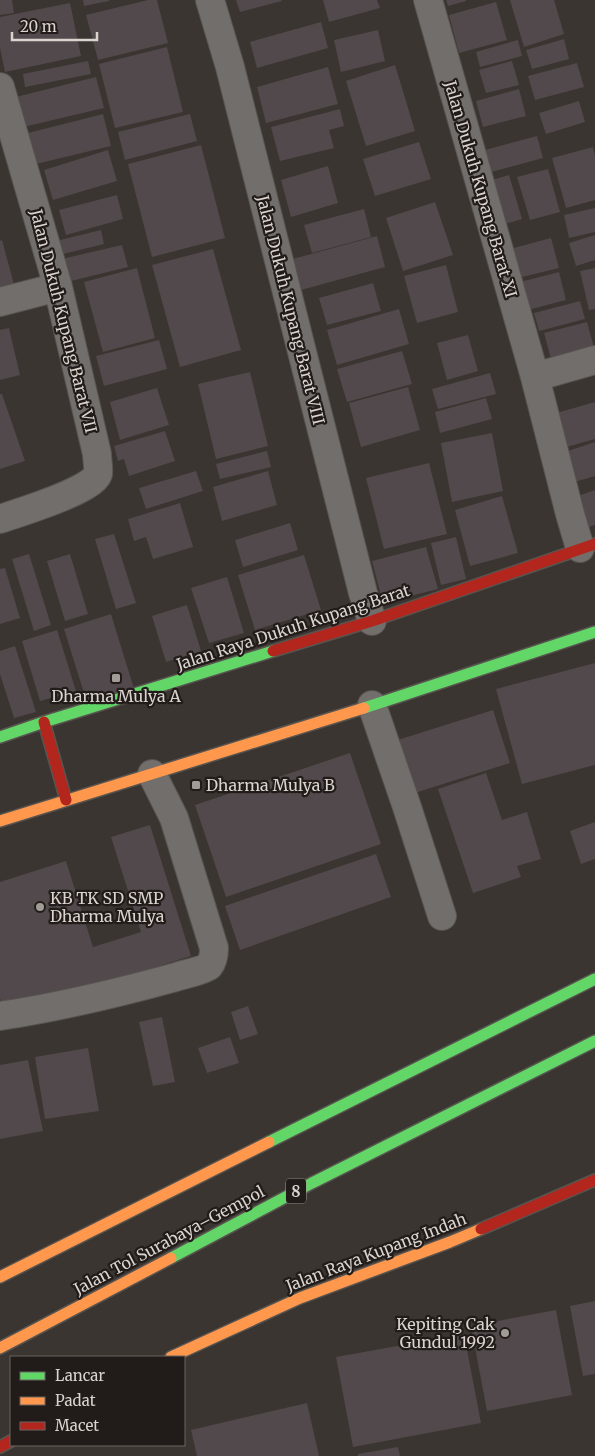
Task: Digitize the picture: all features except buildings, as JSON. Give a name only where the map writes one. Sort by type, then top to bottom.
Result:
[{"type":"main road","name":"Jalan Raya Dukuh Kupang Barat","points":[[0,737],[372,621],[588,546]]},
{"type":"main road","points":[[0,821],[372,705],[595,632]]},
{"type":"main road","points":[[44,722],[66,800]]},
{"type":"main road","points":[[0,1277],[595,979]]},
{"type":"main road","name":"Jalan Tol Surabaya–Gempol","points":[[0,1348],[303,1188],[595,1041]]},
{"type":"main road","name":"Jalan Raya Kupang Indah","points":[[173,1356],[300,1298],[450,1242],[595,1180]]},
{"type":"street","name":"Jalan Dukuh Kupang Barat VIII","points":[[210,0],[232,77],[372,621]]},
{"type":"street","name":"Jalan Dukuh Kupang Barat XI","points":[[428,0],[535,377],[570,514],[588,546]]},
{"type":"street","name":"Jalan Dukuh Kupang Barat VII","points":[[0,87],[58,287],[97,454],[98,473],[93,482],[78,490],[0,520]]},
{"type":"street","points":[[0,302],[58,287]]},
{"type":"street","points":[[535,377],[595,360]]},
{"type":"street","points":[[372,705],[442,916]]},
{"type":"street","points":[[0,1016],[44,1009],[161,981],[209,966],[213,958],[214,948],[174,818],[152,774]]},
{"type":"traffic: fast","points":[[364,708],[595,632]]},
{"type":"traffic: fast","points":[[0,737],[273,651]]},
{"type":"traffic: fast","points":[[269,1142],[595,979]]},
{"type":"traffic: fast","points":[[171,1258],[312,1183],[595,1041]]},
{"type":"traffic: slow","points":[[0,821],[364,708]]},
{"type":"traffic: slow","points":[[0,1277],[269,1142]]},
{"type":"traffic: slow","points":[[173,1356],[300,1298],[481,1229]]},
{"type":"traffic: slow","points":[[0,1348],[171,1258]]},
{"type":"traffic: jam","points":[[273,651],[372,621],[595,544]]},
{"type":"traffic: jam","points":[[44,722],[66,800]]},
{"type":"traffic: jam","points":[[481,1229],[595,1180]]},
{"type":"traffic: jam","points":[[0,1447],[10,1442]]},
{"type":"place","name":"Dharma Mulya A","points":[[116,678]]},
{"type":"place","name":"Dharma Mulya B","points":[[196,785]]},
{"type":"place","name":"KB TK SD SMP Dharma Mulya","points":[[40,907]]},
{"type":"place","name":"Kepiting Cak Gundul 1992","points":[[505,1333]]}]
